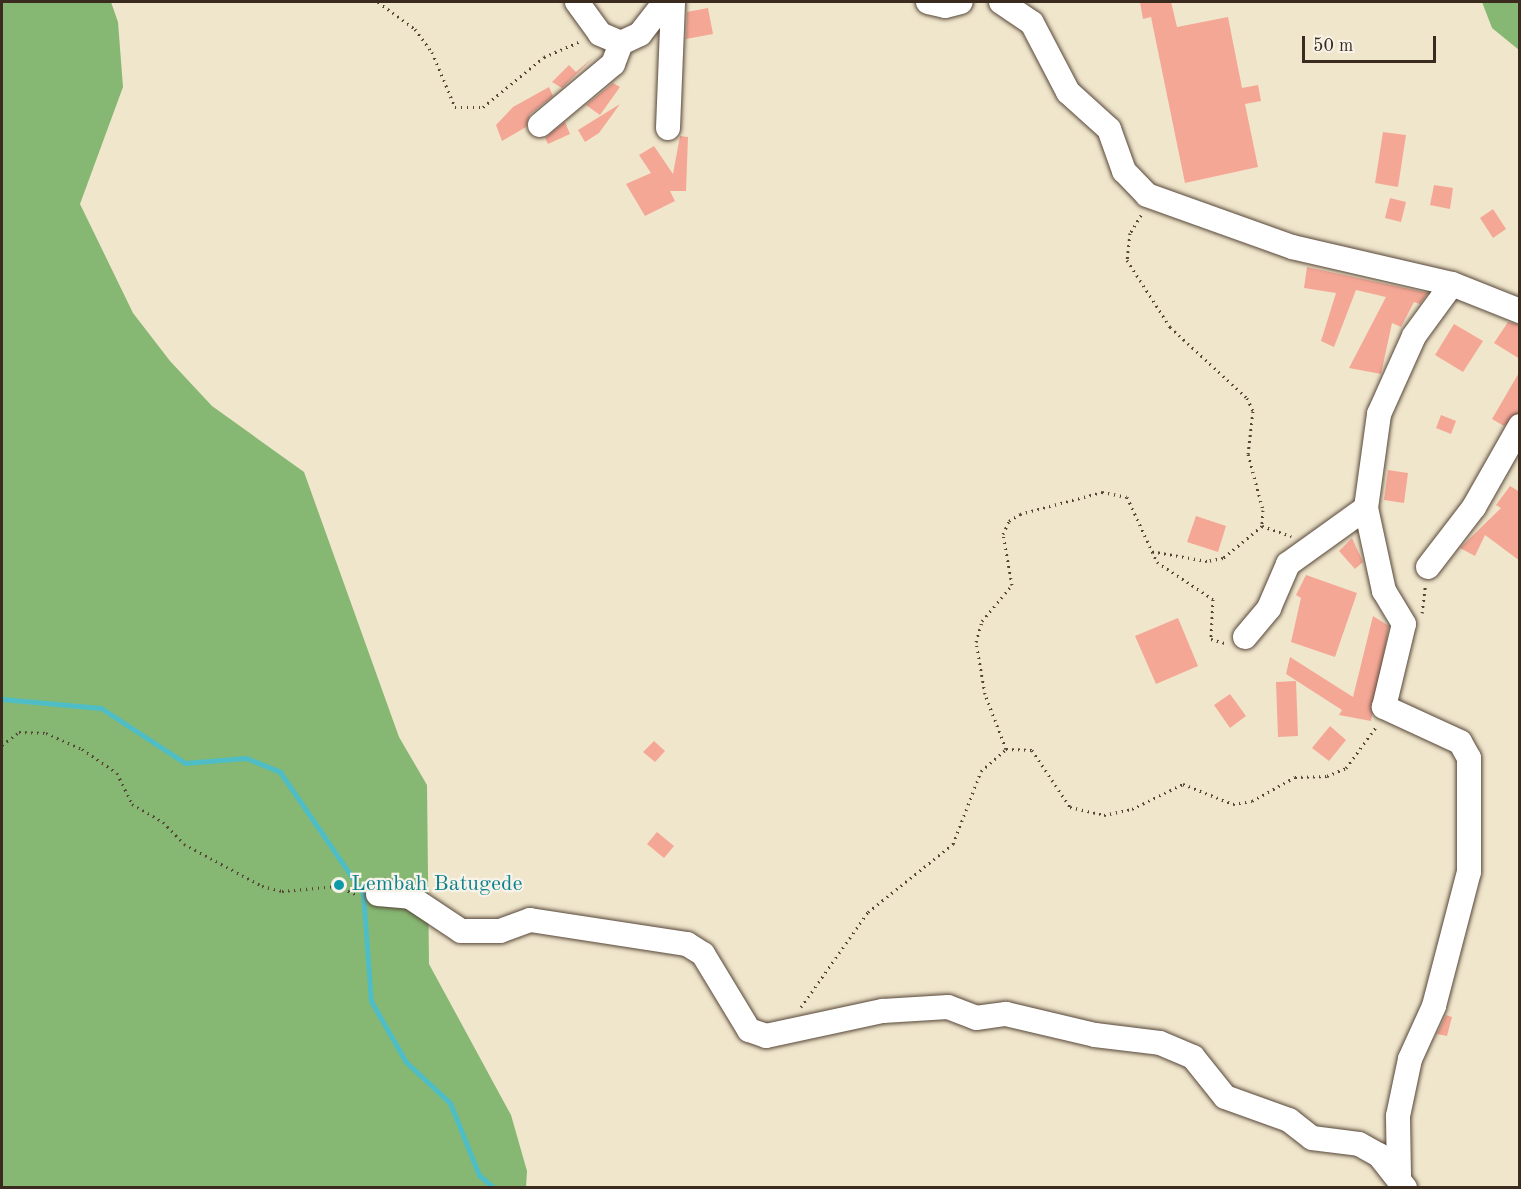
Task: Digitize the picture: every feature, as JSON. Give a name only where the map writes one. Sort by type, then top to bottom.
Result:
[{"type":"street","points":[[540,125],[613,64],[610,38],[578,2]]},
{"type":"street","points":[[610,38],[640,34],[665,2]]},
{"type":"street","points":[[668,128],[673,2]]},
{"type":"street","points":[[928,2],[945,6],[961,2]]},
{"type":"street","points":[[1001,2],[1032,23],[1068,92],[1108,129],[1133,185],[1167,205],[1292,247],[1452,284],[1520,311]]},
{"type":"street","points":[[1402,1182],[1398,1116],[1410,1059],[1434,1006],[1470,872],[1469,758],[1460,742],[1384,707],[1404,624],[1384,591],[1366,508],[1379,414],[1414,336],[1452,284]]},
{"type":"street","points":[[1428,567],[1474,507],[1520,426]]},
{"type":"street","points":[[1245,637],[1269,608],[1288,564],[1366,508]]},
{"type":"street","points":[[367,894],[410,897],[461,931],[500,931],[530,920],[687,944],[703,954],[749,1030],[766,1036],[883,1011],[948,1007],[976,1018],[1006,1014],[1095,1035],[1160,1043],[1193,1057],[1225,1097],[1289,1120],[1312,1138],[1359,1144],[1402,1182]]},
{"type":"path","points":[[378,2],[415,28],[432,52],[455,107],[483,108],[544,57],[610,38]]},
{"type":"path","points":[[1167,205],[1146,210],[1136,219],[1124,253],[1170,327],[1247,398],[1252,411],[1246,441],[1262,496],[1262,526]]},
{"type":"path","points":[[1006,749],[985,694],[976,642],[982,621],[1012,585],[1003,541],[1009,521],[1033,509],[1108,492],[1127,497],[1134,508],[1149,551],[1179,579],[1213,599],[1216,644],[1245,637]]},
{"type":"path","points":[[1262,526],[1313,544]]},
{"type":"path","points":[[1149,551],[1207,561],[1222,558],[1262,526]]},
{"type":"path","points":[[788,1032],[836,952],[868,912],[953,844],[981,771],[1006,749],[1032,750],[1061,797],[1084,812],[1119,813],[1183,784],[1233,804],[1262,797],[1295,777],[1327,776],[1346,768],[1372,737],[1384,707]]},
{"type":"path","points":[[2,745],[19,732],[46,733],[82,749],[117,773],[132,804],[163,822],[184,843],[254,883],[282,891],[337,886],[367,894]]},
{"type":"green space","points":[[2,2],[111,2],[118,22],[123,87],[80,204],[133,313],[170,361],[212,406],[304,472],[399,737],[427,785],[429,964],[511,1115],[527,1171],[526,1188],[2,1188]]},
{"type":"green space","points":[[1482,2],[1519,2],[1519,50],[1492,28]]},
{"type":"building","points":[[1140,2],[1171,2],[1177,27],[1228,17],[1242,88],[1258,85],[1261,101],[1245,104],[1258,167],[1185,183],[1151,17],[1143,19]]},
{"type":"building","points":[[708,8],[713,34],[686,39],[687,12]]},
{"type":"building","points":[[594,57],[562,88],[552,82],[569,65],[576,72]]},
{"type":"building","points":[[613,83],[620,87],[600,115],[586,105]]},
{"type":"building","points":[[549,87],[553,96],[530,114],[526,127],[502,141],[496,125],[513,107]]},
{"type":"building","points":[[620,104],[599,133],[585,142],[578,130]]},
{"type":"building","points":[[565,122],[570,134],[548,144],[545,138]]},
{"type":"building","points":[[1383,132],[1406,135],[1398,187],[1375,183]]},
{"type":"building","points":[[680,136],[688,137],[686,191],[670,191],[675,201],[645,216],[626,184],[651,173],[639,155],[654,146],[673,174]]},
{"type":"building","points":[[1434,185],[1453,188],[1450,209],[1430,205]]},
{"type":"building","points":[[1390,198],[1406,202],[1401,222],[1385,218]]},
{"type":"building","points":[[1493,209],[1506,229],[1493,238],[1480,218]]},
{"type":"building","points":[[1307,267],[1428,293],[1420,304],[1414,302],[1401,327],[1392,323],[1381,374],[1349,368],[1386,297],[1356,290],[1334,347],[1321,341],[1336,293],[1304,288]]},
{"type":"building","points":[[1508,322],[1520,325],[1520,359],[1494,343]]},
{"type":"building","points":[[1454,324],[1483,341],[1463,372],[1435,355]]},
{"type":"building","points":[[1520,371],[1520,412],[1504,426],[1492,419]]},
{"type":"building","points":[[1441,415],[1456,421],[1451,434],[1436,428]]},
{"type":"building","points":[[1388,470],[1408,473],[1404,503],[1384,500]]},
{"type":"building","points":[[1510,486],[1520,492],[1520,561],[1485,535],[1475,556],[1460,548],[1501,508],[1496,505]]},
{"type":"building","points":[[1196,516],[1226,526],[1218,552],[1187,542]]},
{"type":"building","points":[[1352,538],[1363,562],[1355,569],[1339,551]]},
{"type":"building","points":[[1306,575],[1357,593],[1335,657],[1291,642],[1301,598],[1296,595]]},
{"type":"building","points":[[1373,616],[1389,626],[1371,721],[1339,715],[1342,710],[1286,674],[1290,657],[1353,697]]},
{"type":"building","points":[[1178,618],[1198,666],[1156,684],[1135,636]]},
{"type":"building","points":[[1296,681],[1298,736],[1278,737],[1276,682]]},
{"type":"building","points":[[1230,694],[1246,716],[1230,728],[1214,705]]},
{"type":"building","points":[[1330,726],[1346,740],[1329,761],[1312,748]]},
{"type":"building","points":[[654,741],[665,751],[655,762],[643,752]]},
{"type":"building","points":[[657,832],[674,846],[664,858],[647,844]]},
{"type":"building","points":[[1446,1015],[1452,1017],[1447,1036],[1437,1034]]},
{"type":"waterway","points":[[2,699],[101,708],[185,763],[246,758],[280,772],[363,893],[371,1001],[406,1062],[450,1103],[479,1175],[494,1188]]},
{"type":"place","name":"Lembah Batugede","points":[[339,885]]}]
